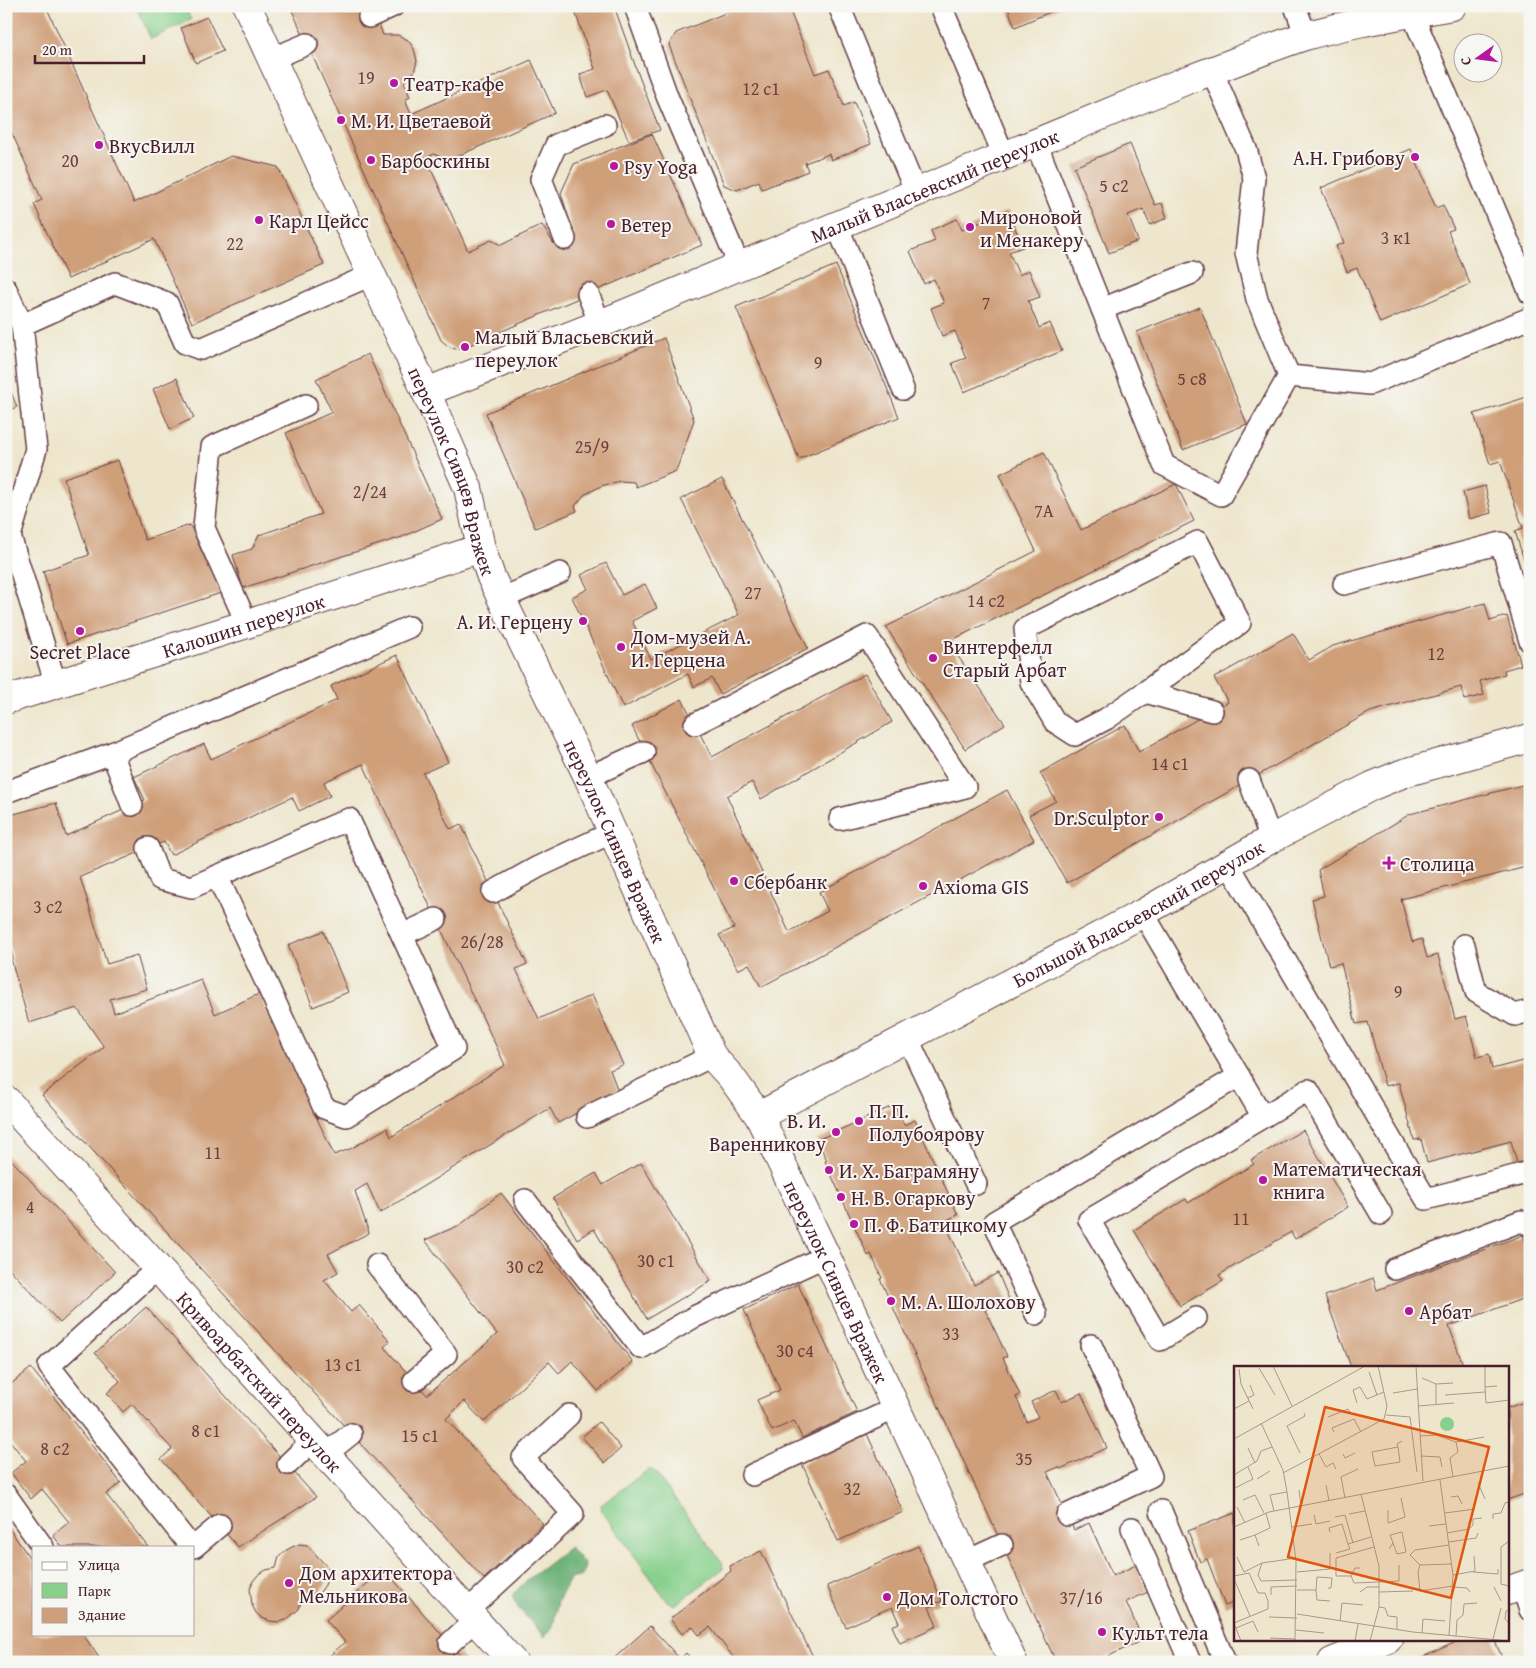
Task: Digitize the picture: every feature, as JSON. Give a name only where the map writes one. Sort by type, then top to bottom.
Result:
[{"type":"street","name":"переулок Сивцев Вражек","points":[[246,6],[426,392],[468,488],[481,548],[501,599],[588,777],[712,1056],[759,1116],[967,1561],[1010,1661]]},
{"type":"street","name":"Малый Власьевский переулок","points":[[426,392],[600,324],[1212,71],[1306,36],[1430,9]]},
{"type":"street","name":"Калошин переулок","points":[[6,700],[481,548]]},
{"type":"street","name":"Большой Власьевский переулок","points":[[759,1116],[1143,913],[1271,839],[1372,786],[1404,774],[1530,738]]},
{"type":"street","name":"Кривоарбатский переулок","points":[[6,1100],[513,1662]]},
{"type":"street","points":[[1332,1662],[1386,1640]]},
{"type":"lane","points":[[369,17],[393,6]]},
{"type":"lane","points":[[635,6],[667,96],[739,265]]},
{"type":"lane","points":[[839,6],[916,192]]},
{"type":"lane","points":[[941,6],[1004,156]]},
{"type":"lane","points":[[1295,6],[1306,36]]},
{"type":"lane","points":[[1430,9],[1530,293]]},
{"type":"lane","points":[[271,59],[307,44]]},
{"type":"lane","points":[[1212,71],[1246,149],[1254,178],[1246,253],[1258,299],[1289,376]]},
{"type":"lane","points":[[565,239],[541,179],[556,145],[605,125]]},
{"type":"lane","points":[[1036,143],[1164,465],[1221,495],[1289,376]]},
{"type":"lane","points":[[836,225],[903,388]]},
{"type":"lane","points":[[1102,309],[1192,273]]},
{"type":"lane","points":[[22,325],[115,283],[167,303],[185,343],[201,349],[371,275]]},
{"type":"lane","points":[[6,289],[22,325],[36,449],[10,536],[56,685]]},
{"type":"lane","points":[[588,294],[600,324]]},
{"type":"lane","points":[[1289,376],[1370,384],[1530,318]]},
{"type":"lane","points":[[248,624],[204,528],[212,447],[306,404]]},
{"type":"lane","points":[[1198,542],[1240,622],[1145,692],[1106,719],[1075,736],[1055,722],[1031,682],[1025,629],[1198,542]]},
{"type":"lane","points":[[1344,584],[1501,542],[1524,601],[1530,640]]},
{"type":"lane","points":[[501,599],[560,573]]},
{"type":"lane","points":[[8,784],[112,753],[408,627]]},
{"type":"lane","points":[[695,724],[867,636],[965,787],[840,819]]},
{"type":"lane","points":[[1145,692],[1212,711]]},
{"type":"lane","points":[[588,777],[644,752]]},
{"type":"lane","points":[[112,753],[132,805]]},
{"type":"lane","points":[[1249,780],[1271,839]]},
{"type":"lane","points":[[148,848],[160,879],[192,887],[217,876],[349,818],[454,1049],[346,1116],[324,1108],[217,876]]},
{"type":"lane","points":[[493,892],[538,867],[613,832]]},
{"type":"lane","points":[[1228,863],[1426,1198],[1530,1172]]},
{"type":"lane","points":[[1143,913],[1263,1117]]},
{"type":"lane","points":[[402,935],[436,919]]},
{"type":"lane","points":[[1464,945],[1476,992],[1515,1014],[1530,1011]]},
{"type":"lane","points":[[907,1037],[976,1184]]},
{"type":"lane","points":[[587,1117],[712,1056]]},
{"type":"lane","points":[[1036,1314],[994,1222],[1239,1076]]},
{"type":"lane","points":[[1196,1318],[1160,1340],[1089,1220],[1308,1090],[1381,1214]]},
{"type":"lane","points":[[525,1200],[642,1348],[694,1318],[826,1256]]},
{"type":"lane","points":[[1395,1269],[1521,1221],[1530,1225]]},
{"type":"lane","points":[[377,1265],[446,1354],[414,1381]]},
{"type":"lane","points":[[158,1268],[43,1371],[191,1546]]},
{"type":"lane","points":[[1067,1515],[1151,1476],[1092,1345]]},
{"type":"lane","points":[[752,1474],[896,1408]]},
{"type":"lane","points":[[450,1644],[471,1615],[574,1514],[523,1458],[570,1415]]},
{"type":"lane","points":[[288,1464],[319,1447],[351,1434]]},
{"type":"lane","points":[[6,1495],[41,1546]]},
{"type":"lane","points":[[1162,1511],[1225,1662]]},
{"type":"lane","points":[[193,1546],[220,1525]]},
{"type":"lane","points":[[1132,1528],[1190,1662]]},
{"type":"lane","points":[[967,1561],[1002,1544]]},
{"type":"green space","points":[[136,6],[185,6],[191,20],[151,39]]},
{"type":"green space","points":[[649,1469],[655,1472],[722,1562],[723,1569],[675,1605],[668,1602],[602,1511],[601,1505]]},
{"type":"green space","points":[[570,1547],[585,1565],[582,1576],[570,1579],[558,1601],[553,1626],[545,1637],[518,1608],[512,1595],[527,1580]]},
{"type":"building","points":[[6,6],[46,6],[134,203],[231,156],[278,167],[324,265],[192,323],[154,239],[68,279],[34,204],[42,200],[6,120]]},
{"type":"building","points":[[290,6],[365,6],[373,26],[379,24],[383,35],[398,35],[408,40],[414,49],[417,61],[414,72],[404,82],[410,97],[405,100],[411,114],[531,60],[555,113],[449,160],[434,154],[426,158],[468,251],[491,240],[501,245],[542,225],[554,244],[574,235],[561,193],[574,164],[652,134],[702,245],[465,347],[455,349],[448,346],[441,340]]},
{"type":"building","points":[[573,6],[614,6],[660,130],[629,141],[607,90],[587,97],[580,74],[595,69]]},
{"type":"building","points":[[743,6],[788,6],[815,74],[829,69],[844,106],[854,102],[871,144],[831,160],[829,154],[805,163],[808,171],[762,189],[759,181],[737,190],[724,185],[669,45],[676,33]]},
{"type":"building","points":[[1007,6],[1064,6],[1015,27]]},
{"type":"building","points":[[207,17],[223,51],[196,63],[181,28]]},
{"type":"building","points":[[1130,144],[1155,205],[1162,203],[1167,218],[1150,225],[1143,209],[1128,215],[1138,241],[1109,253],[1074,167]]},
{"type":"building","points":[[1411,149],[1436,208],[1443,205],[1454,229],[1448,231],[1470,284],[1380,323],[1357,268],[1347,272],[1336,246],[1344,243],[1321,188]]},
{"type":"building","points":[[1008,211],[1023,247],[1009,252],[1019,275],[1029,270],[1040,297],[1028,301],[1039,328],[1050,323],[1062,351],[964,392],[952,363],[966,358],[955,331],[942,336],[931,308],[944,303],[934,279],[924,284],[910,251],[935,241],[931,230],[957,219],[962,230]]},
{"type":"building","points":[[836,265],[899,417],[799,459],[736,307]]},
{"type":"building","points":[[1200,307],[1247,424],[1183,450],[1137,332]]},
{"type":"building","points":[[664,338],[694,420],[676,471],[636,487],[634,482],[620,481],[601,486],[584,495],[575,506],[577,511],[535,528],[486,413]]},
{"type":"building","points":[[368,354],[442,519],[402,537],[243,588],[233,555],[252,549],[259,535],[321,514],[286,433],[332,412],[316,379]]},
{"type":"building","points":[[177,378],[194,418],[170,429],[153,389]]},
{"type":"building","points":[[6,380],[17,407],[6,411]]},
{"type":"building","points":[[1530,396],[1529,577],[1515,531],[1523,528],[1500,461],[1490,464],[1474,414]]},
{"type":"building","points":[[1044,452],[1081,530],[1176,484],[1194,521],[948,642],[1005,724],[965,749],[886,627],[1036,551],[1000,474]]},
{"type":"building","points":[[118,460],[145,540],[190,525],[221,593],[67,644],[43,571],[89,555],[64,478]]},
{"type":"building","points":[[722,479],[808,648],[720,694],[712,678],[694,687],[688,674],[623,708],[572,597],[588,589],[581,575],[606,563],[622,595],[645,584],[657,608],[632,621],[651,659],[739,615],[681,499]]},
{"type":"building","points":[[1485,486],[1491,513],[1469,519],[1463,492]]},
{"type":"building","points":[[1485,603],[1490,621],[1507,616],[1521,665],[1504,670],[1505,674],[1480,681],[1484,695],[1464,700],[1461,687],[1370,712],[1067,883],[1029,815],[1056,801],[1040,773],[1125,725],[1139,752],[1228,702],[1214,678],[1293,633],[1309,660],[1333,646]]},
{"type":"building","points":[[397,655],[448,762],[423,773],[450,829],[461,824],[527,964],[516,969],[539,1019],[592,995],[623,1065],[610,1070],[618,1091],[558,1123],[550,1108],[380,1213],[367,1184],[355,1191],[369,1233],[328,1254],[338,1272],[324,1280],[351,1312],[359,1305],[390,1341],[384,1347],[427,1395],[497,1334],[425,1240],[460,1225],[501,1193],[633,1362],[598,1391],[572,1361],[559,1373],[549,1362],[484,1422],[464,1401],[446,1419],[543,1524],[484,1579],[42,1095],[104,1047],[77,1008],[29,1023],[6,935],[6,816],[56,803],[66,836],[145,800],[134,777],[204,744],[211,759],[337,700],[331,686]],"holes":[[[363,764],[505,1065],[391,1137],[387,1128],[350,1149],[334,1155],[259,994],[215,1014],[201,980],[114,1013],[110,999],[147,989],[137,955],[107,964],[80,877],[164,842],[171,855],[292,797],[299,811],[330,796],[324,782]]]},
{"type":"building","points":[[865,674],[892,722],[761,799],[752,782],[727,796],[789,932],[828,911],[819,892],[1007,790],[1034,840],[761,987],[749,964],[738,970],[719,935],[734,928],[632,726],[682,699],[712,757]]},
{"type":"building","points":[[1530,783],[1530,866],[1401,899],[1412,942],[1422,939],[1427,958],[1438,955],[1455,1019],[1466,1016],[1477,1057],[1489,1054],[1492,1069],[1530,1059],[1530,1160],[1517,1163],[1511,1141],[1427,1163],[1421,1139],[1414,1140],[1399,1083],[1385,1086],[1368,1022],[1356,1024],[1341,963],[1329,966],[1312,899],[1324,896],[1318,870],[1410,814]]},
{"type":"building","points":[[323,931],[348,992],[313,1007],[288,945]]},
{"type":"building","points":[[895,1105],[904,1125],[915,1120],[958,1215],[944,1221],[974,1285],[998,1273],[1009,1299],[985,1310],[1007,1356],[1003,1358],[1020,1395],[1016,1397],[1027,1422],[1038,1417],[1031,1402],[1056,1390],[1062,1402],[1081,1393],[1107,1448],[1060,1469],[1059,1467],[1047,1472],[1074,1530],[1089,1523],[1113,1576],[1136,1565],[1148,1592],[1126,1602],[1143,1640],[1096,1662],[1056,1662],[880,1279],[882,1278],[871,1254],[868,1256],[817,1140]]},
{"type":"building","points":[[1303,1130],[1348,1207],[1295,1239],[1291,1232],[1219,1275],[1223,1281],[1180,1306],[1134,1230],[1186,1199],[1188,1203],[1254,1164],[1251,1160]]},
{"type":"building","points":[[6,1154],[115,1272],[60,1323],[6,1265]]},
{"type":"building","points":[[641,1163],[711,1281],[647,1319],[594,1229],[577,1239],[553,1198],[596,1173],[603,1185]]},
{"type":"building","name":"Арбат","points":[[1523,1235],[1530,1252],[1530,1296],[1449,1326],[1464,1366],[1351,1366],[1325,1296],[1373,1278],[1377,1290]]},
{"type":"building","points":[[798,1284],[857,1412],[802,1438],[794,1421],[772,1431],[757,1400],[780,1390],[744,1310]]},
{"type":"building","points":[[146,1307],[316,1497],[238,1547],[161,1459],[172,1449],[132,1404],[123,1412],[107,1393],[120,1381],[95,1353]]},
{"type":"building","points":[[31,1368],[121,1483],[106,1494],[147,1546],[61,1546],[53,1535],[69,1522],[42,1489],[31,1499],[11,1473],[26,1461],[6,1436],[6,1388]]},
{"type":"building","points":[[1530,1400],[1530,1492],[1508,1500],[1508,1408]]},
{"type":"building","points":[[599,1422],[621,1448],[605,1463],[582,1437]]},
{"type":"building","points":[[867,1434],[903,1512],[838,1541],[802,1464]]},
{"type":"building","points":[[1234,1513],[1234,1602],[1225,1606],[1207,1559],[1200,1562],[1188,1531]]},
{"type":"building","points":[[6,1524],[32,1561],[32,1636],[84,1636],[102,1662],[6,1662]]},
{"type":"building","name":"Дом архитектора Мельникова","points":[[300,1544],[307,1545],[329,1569],[325,1585],[320,1592],[313,1596],[302,1598],[299,1609],[286,1620],[279,1622],[262,1618],[256,1613],[252,1605],[250,1589],[253,1581],[266,1570],[276,1568],[279,1557],[285,1551]]},
{"type":"building","name":"Дом Толстого","points":[[918,1546],[942,1601],[929,1607],[937,1626],[900,1643],[892,1626],[899,1623],[892,1607],[846,1627],[827,1586]]},
{"type":"building","points":[[761,1551],[816,1662],[737,1662],[710,1627],[699,1635],[692,1626],[682,1634],[670,1619],[731,1571],[730,1566]]},
{"type":"building","points":[[384,1569],[466,1662],[328,1662],[326,1659],[345,1642],[326,1620]]},
{"type":"building","points":[[650,1626],[680,1659],[686,1653],[694,1662],[610,1662]]},
{"type":"building","points":[[1461,1640],[1494,1640],[1504,1662],[1411,1662]]},
{"type":"place","name":"Театр-кафе","points":[[394,83]]},
{"type":"place","name":"М. И. Цветаевой","points":[[341,120]]},
{"type":"place","name":"ВкусВилл","points":[[99,145]]},
{"type":"place","name":"А.Н. Грибову","points":[[1415,157]]},
{"type":"place","name":"Барбоскины","points":[[371,160]]},
{"type":"place","name":"Psy Yoga","points":[[614,166]]},
{"type":"place","name":"Карл Цейсс","points":[[259,220]]},
{"type":"place","name":"Ветер","points":[[611,224]]},
{"type":"place","name":"Мироновой и Менакеру","points":[[970,227]]},
{"type":"place","name":"Малый Власьевский переулок","points":[[465,347]]},
{"type":"place","name":"А. И. Герцену","points":[[583,621]]},
{"type":"place","name":"Secret Place","points":[[80,631]]},
{"type":"place","name":"Дом-музей А. И. Герцена","points":[[621,647]]},
{"type":"place","name":"Винтерфелл Старый Арбат","points":[[933,658]]},
{"type":"place","name":"Dr.Sculptor","points":[[1159,817]]},
{"type":"place","name":"Столица","points":[[1389,863]]},
{"type":"place","name":"Сбербанк","points":[[734,881]]},
{"type":"place","name":"Axioma GIS","points":[[923,886]]},
{"type":"place","name":"П. П. Полубоярову","points":[[859,1121]]},
{"type":"place","name":"В. И. Варенникову","points":[[836,1132]]},
{"type":"place","name":"И. Х. Баграмяну","points":[[829,1170]]},
{"type":"place","name":"Математическая книга","points":[[1263,1180]]},
{"type":"place","name":"Н. В. Огаркову","points":[[841,1197]]},
{"type":"place","name":"П. Ф. Батицкому","points":[[854,1224]]},
{"type":"place","name":"М. А. Шолохову","points":[[891,1301]]},
{"type":"place","name":"Арбат","points":[[1409,1311]]},
{"type":"place","name":"Дом архитектора Мельникова","points":[[289,1583]]},
{"type":"place","name":"Дом Толстого","points":[[887,1597]]},
{"type":"place","name":"Культ тела","points":[[1102,1632]]}]
